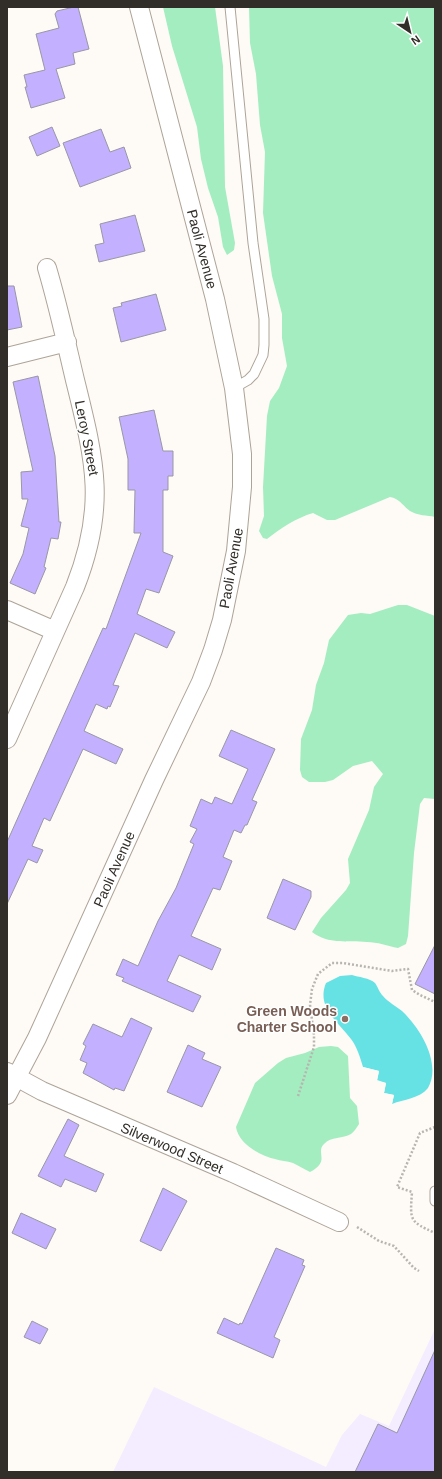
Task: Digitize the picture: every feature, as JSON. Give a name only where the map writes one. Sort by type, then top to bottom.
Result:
[{"type":"street","name":"Paoli Avenue","points":[[7,1095],[12,1075],[37,1038],[154,780],[201,682],[213,650],[231,581],[240,516],[242,454],[234,388],[215,298],[139,7]]},
{"type":"street","name":"Leroy Street","points":[[7,739],[85,563],[93,527],[96,495],[92,449],[47,268]]},
{"type":"street","points":[[7,357],[66,342]]},
{"type":"street","points":[[7,610],[55,631]]},
{"type":"street","name":"Silverwood Street","points":[[12,1075],[55,1097],[233,1173],[339,1222]]},
{"type":"lane","points":[[230,7],[251,229],[264,319],[263,355],[254,374],[248,380],[234,388]]},
{"type":"lane","points":[[435,1191],[435,1201]]},
{"type":"path","points":[[298,1096],[314,1047],[310,1005],[312,989],[318,974],[332,963],[343,963],[392,971],[408,969],[412,990],[435,1002]]},
{"type":"path","points":[[435,1127],[420,1133],[397,1187],[412,1192],[410,1214],[412,1220],[420,1227],[435,1233]]},
{"type":"path","points":[[339,1222],[355,1226],[379,1241],[394,1246],[418,1271]]},
{"type":"shaded area","points":[[435,1329],[435,1472],[113,1472],[154,1387],[326,1467],[342,1435],[360,1414],[389,1426]]},
{"type":"green space","points":[[163,7],[215,7],[223,66],[225,187],[235,243],[234,250],[227,255],[223,247],[218,217],[208,188],[201,159],[197,127],[172,46]]},
{"type":"green space","points":[[249,7],[435,7],[435,517],[413,513],[399,501],[390,497],[335,520],[327,520],[313,513],[307,515],[289,524],[267,539],[263,538],[259,531],[264,516],[263,487],[267,416],[270,401],[279,388],[287,366],[282,338],[282,314],[272,276],[263,213],[265,152],[260,125],[256,74],[250,43]]},
{"type":"green space","points":[[398,605],[407,605],[435,616],[435,799],[424,798],[420,804],[414,853],[408,936],[406,944],[398,948],[371,942],[325,939],[312,932],[321,918],[346,890],[350,883],[348,859],[369,810],[374,787],[383,774],[372,761],[353,766],[333,780],[325,782],[309,782],[302,777],[300,770],[301,739],[312,710],[316,685],[324,663],[329,640],[348,615],[361,613],[370,614]]},
{"type":"green space","points":[[319,1047],[338,1047],[348,1056],[350,1098],[357,1106],[359,1124],[354,1131],[348,1136],[327,1141],[322,1147],[320,1164],[310,1172],[293,1163],[277,1160],[263,1155],[245,1143],[236,1127],[255,1083],[286,1058],[305,1053]]},
{"type":"water","points":[[352,975],[373,981],[387,1000],[409,1018],[422,1036],[431,1057],[432,1068],[432,1078],[428,1088],[424,1092],[392,1104],[394,1095],[384,1093],[386,1083],[377,1081],[379,1071],[363,1067],[353,1042],[330,1014],[324,999],[326,983],[340,976]]},
{"type":"pier","points":[[363,1067],[379,1071],[377,1080],[386,1083],[384,1093],[394,1095],[392,1104],[390,1103],[391,1097],[382,1093],[384,1084],[375,1081],[377,1072],[363,1069]]},
{"type":"building","points":[[78,7],[89,49],[73,53],[75,64],[56,69],[65,98],[31,108],[25,87],[27,87],[24,75],[45,70],[36,34],[59,28],[55,14],[57,11]]},
{"type":"building","points":[[52,127],[60,146],[37,156],[29,137]]},
{"type":"building","points":[[101,129],[110,152],[124,147],[131,168],[80,187],[63,143]]},
{"type":"building","points":[[135,215],[145,251],[99,262],[95,245],[104,243],[100,224]]},
{"type":"building","points":[[7,286],[14,286],[22,327],[7,330]]},
{"type":"building","points":[[156,294],[166,330],[121,342],[113,308],[122,306],[121,303]]},
{"type":"building","points":[[38,376],[55,456],[59,522],[61,522],[58,539],[51,538],[44,567],[46,568],[35,594],[10,583],[23,554],[29,528],[21,526],[28,499],[22,499],[21,472],[33,471],[13,382]]},
{"type":"building","points":[[154,410],[163,451],[173,451],[173,476],[168,476],[168,490],[163,490],[163,552],[173,556],[159,593],[146,589],[137,614],[175,632],[167,648],[135,633],[113,685],[119,686],[110,707],[108,706],[107,709],[96,704],[84,731],[123,749],[116,764],[83,749],[50,821],[44,818],[32,846],[43,850],[37,863],[28,859],[7,904],[7,842],[103,628],[106,629],[141,533],[134,533],[135,490],[128,490],[128,459],[119,417]]},
{"type":"building","points":[[231,730],[275,749],[252,800],[257,802],[247,825],[245,825],[241,833],[234,830],[223,857],[232,861],[220,890],[213,888],[191,936],[221,949],[212,970],[179,955],[167,981],[201,996],[193,1012],[122,981],[124,978],[116,975],[123,959],[138,966],[158,921],[176,888],[194,844],[190,842],[197,829],[190,826],[201,799],[212,804],[215,797],[232,804],[248,769],[219,756]]},
{"type":"building","points":[[283,879],[311,891],[311,897],[295,930],[267,918]]},
{"type":"building","points":[[435,945],[435,994],[415,984]]},
{"type":"building","points":[[131,1018],[152,1028],[124,1091],[115,1088],[114,1090],[83,1073],[87,1063],[80,1060],[86,1046],[83,1044],[93,1024],[122,1037]]},
{"type":"building","points":[[188,1045],[205,1053],[202,1059],[221,1067],[202,1107],[167,1092]]},
{"type":"building","points":[[68,1119],[79,1125],[64,1156],[104,1174],[96,1192],[65,1179],[61,1187],[38,1176]]},
{"type":"building","points":[[163,1188],[187,1201],[161,1251],[140,1241]]},
{"type":"building","points":[[21,1213],[56,1229],[46,1249],[12,1233]]},
{"type":"building","points":[[276,1248],[304,1260],[302,1265],[305,1266],[274,1337],[280,1340],[273,1358],[217,1333],[224,1318],[239,1325],[240,1323],[242,1324]]},
{"type":"building","points":[[32,1321],[48,1329],[40,1344],[24,1337]]},
{"type":"building","points":[[435,1350],[435,1472],[355,1472],[378,1424],[397,1433]]},
{"type":"place","name":"Green Woods Charter School","points":[[345,1019]]}]
